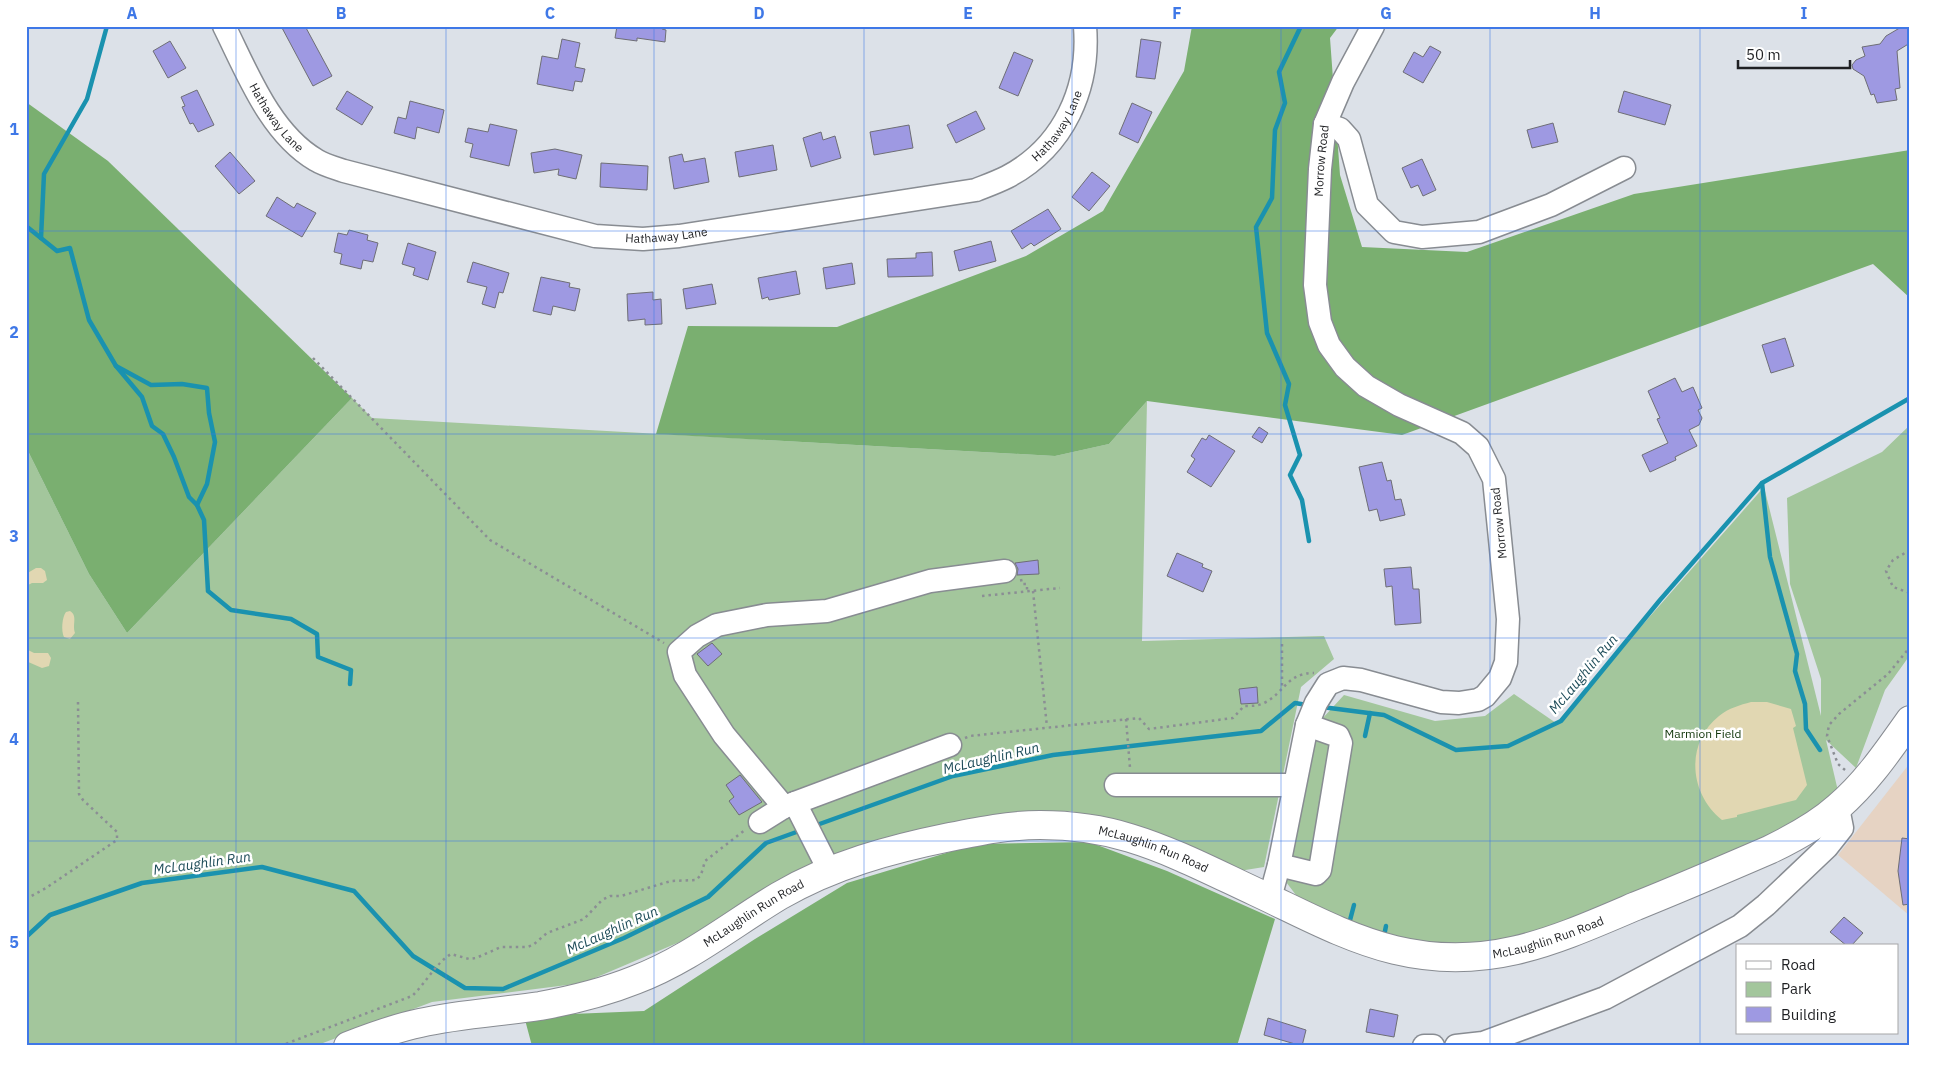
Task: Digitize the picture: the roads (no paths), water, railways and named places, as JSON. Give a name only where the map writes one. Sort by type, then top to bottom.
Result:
[{"type":"main road","name":"McLaughlin Run Road","points":[[348,1046],[420,1023],[572,1000],[601,992],[665,968],[780,896],[830,872],[873,856],[1007,827],[1064,826],[1106,831],[1152,845],[1344,933],[1394,950],[1424,956],[1451,958],[1496,955],[1542,945],[1799,836],[1838,808],[1861,784],[1910,720]]},
{"type":"street","name":"Hathaway Lane","points":[[224,26],[268,112],[294,143],[316,160],[344,171],[595,236],[642,239],[679,236],[976,190],[1008,177],[1032,161],[1056,136],[1071,111],[1080,91],[1084,69],[1085,26]]},
{"type":"street","name":"Morrow Road","points":[[1308,720],[1325,688],[1343,678],[1360,680],[1441,702],[1459,703],[1478,700],[1484,696],[1500,678],[1506,662],[1508,619],[1494,479],[1478,447],[1462,433],[1399,405],[1366,386],[1346,368],[1329,345],[1320,322],[1315,286],[1320,170],[1325,124],[1343,82],[1373,26]]},
{"type":"street","points":[[1325,124],[1340,129],[1348,139],[1367,205],[1394,232],[1422,237],[1480,232],[1551,205],[1624,168]]},
{"type":"street","points":[[830,872],[811,835],[793,808],[724,736],[686,675],[679,652],[697,636],[717,625],[767,614],[827,611],[930,581],[1013,572]]},
{"type":"street","points":[[1270,898],[1279,864],[1308,720],[1338,736],[1341,743],[1320,870],[1316,874],[1279,864]]},
{"type":"street","points":[[760,822],[950,745]]},
{"type":"street","points":[[1116,785],[1294,785]]},
{"type":"street","points":[[1456,1046],[1483,1043],[1605,998],[1740,926],[1766,905],[1828,847],[1842,828],[1838,808]]},
{"type":"street","points":[[1424,1046],[1433,1046]]},
{"type":"waterway","points":[[41,238],[44,174],[87,99],[107,26]]},
{"type":"waterway","points":[[1301,26],[1279,72],[1285,103],[1275,130],[1272,198],[1256,227],[1267,333],[1289,384],[1285,405],[1300,455],[1290,475],[1302,500],[1309,541]]},
{"type":"waterway","points":[[26,226],[57,251],[70,248],[89,320],[116,366],[151,385],[182,384],[207,388],[209,413],[215,442],[207,484],[197,505]]},
{"type":"waterway","points":[[116,366],[142,397],[152,426],[163,434],[189,497],[197,505],[204,520],[208,591],[231,610],[291,619],[317,634],[318,657],[351,670],[350,684]]},
{"type":"waterway","name":"McLaughlin Run","points":[[1322,707],[1384,715],[1456,750],[1508,746],[1561,721],[1660,600],[1762,483],[1910,398]]},
{"type":"waterway","points":[[1762,483],[1770,557],[1797,654],[1795,671],[1805,704],[1806,729],[1820,750]]},
{"type":"waterway","name":"McLaughlin Run","points":[[814,826],[953,776],[1053,755],[1261,731],[1295,703],[1307,705]]},
{"type":"waterway","points":[[1365,736],[1370,713]]},
{"type":"waterway","name":"McLaughlin Run","points":[[26,937],[50,915],[142,883],[262,867],[354,891],[413,956],[465,988],[503,989],[624,938],[708,897],[766,843],[802,830]]},
{"type":"waterway","points":[[1349,924],[1354,905]]},
{"type":"waterway","points":[[1384,936],[1386,926]]},
{"type":"park label","name":"Marmion Field","points":[[1703,734]]}]
